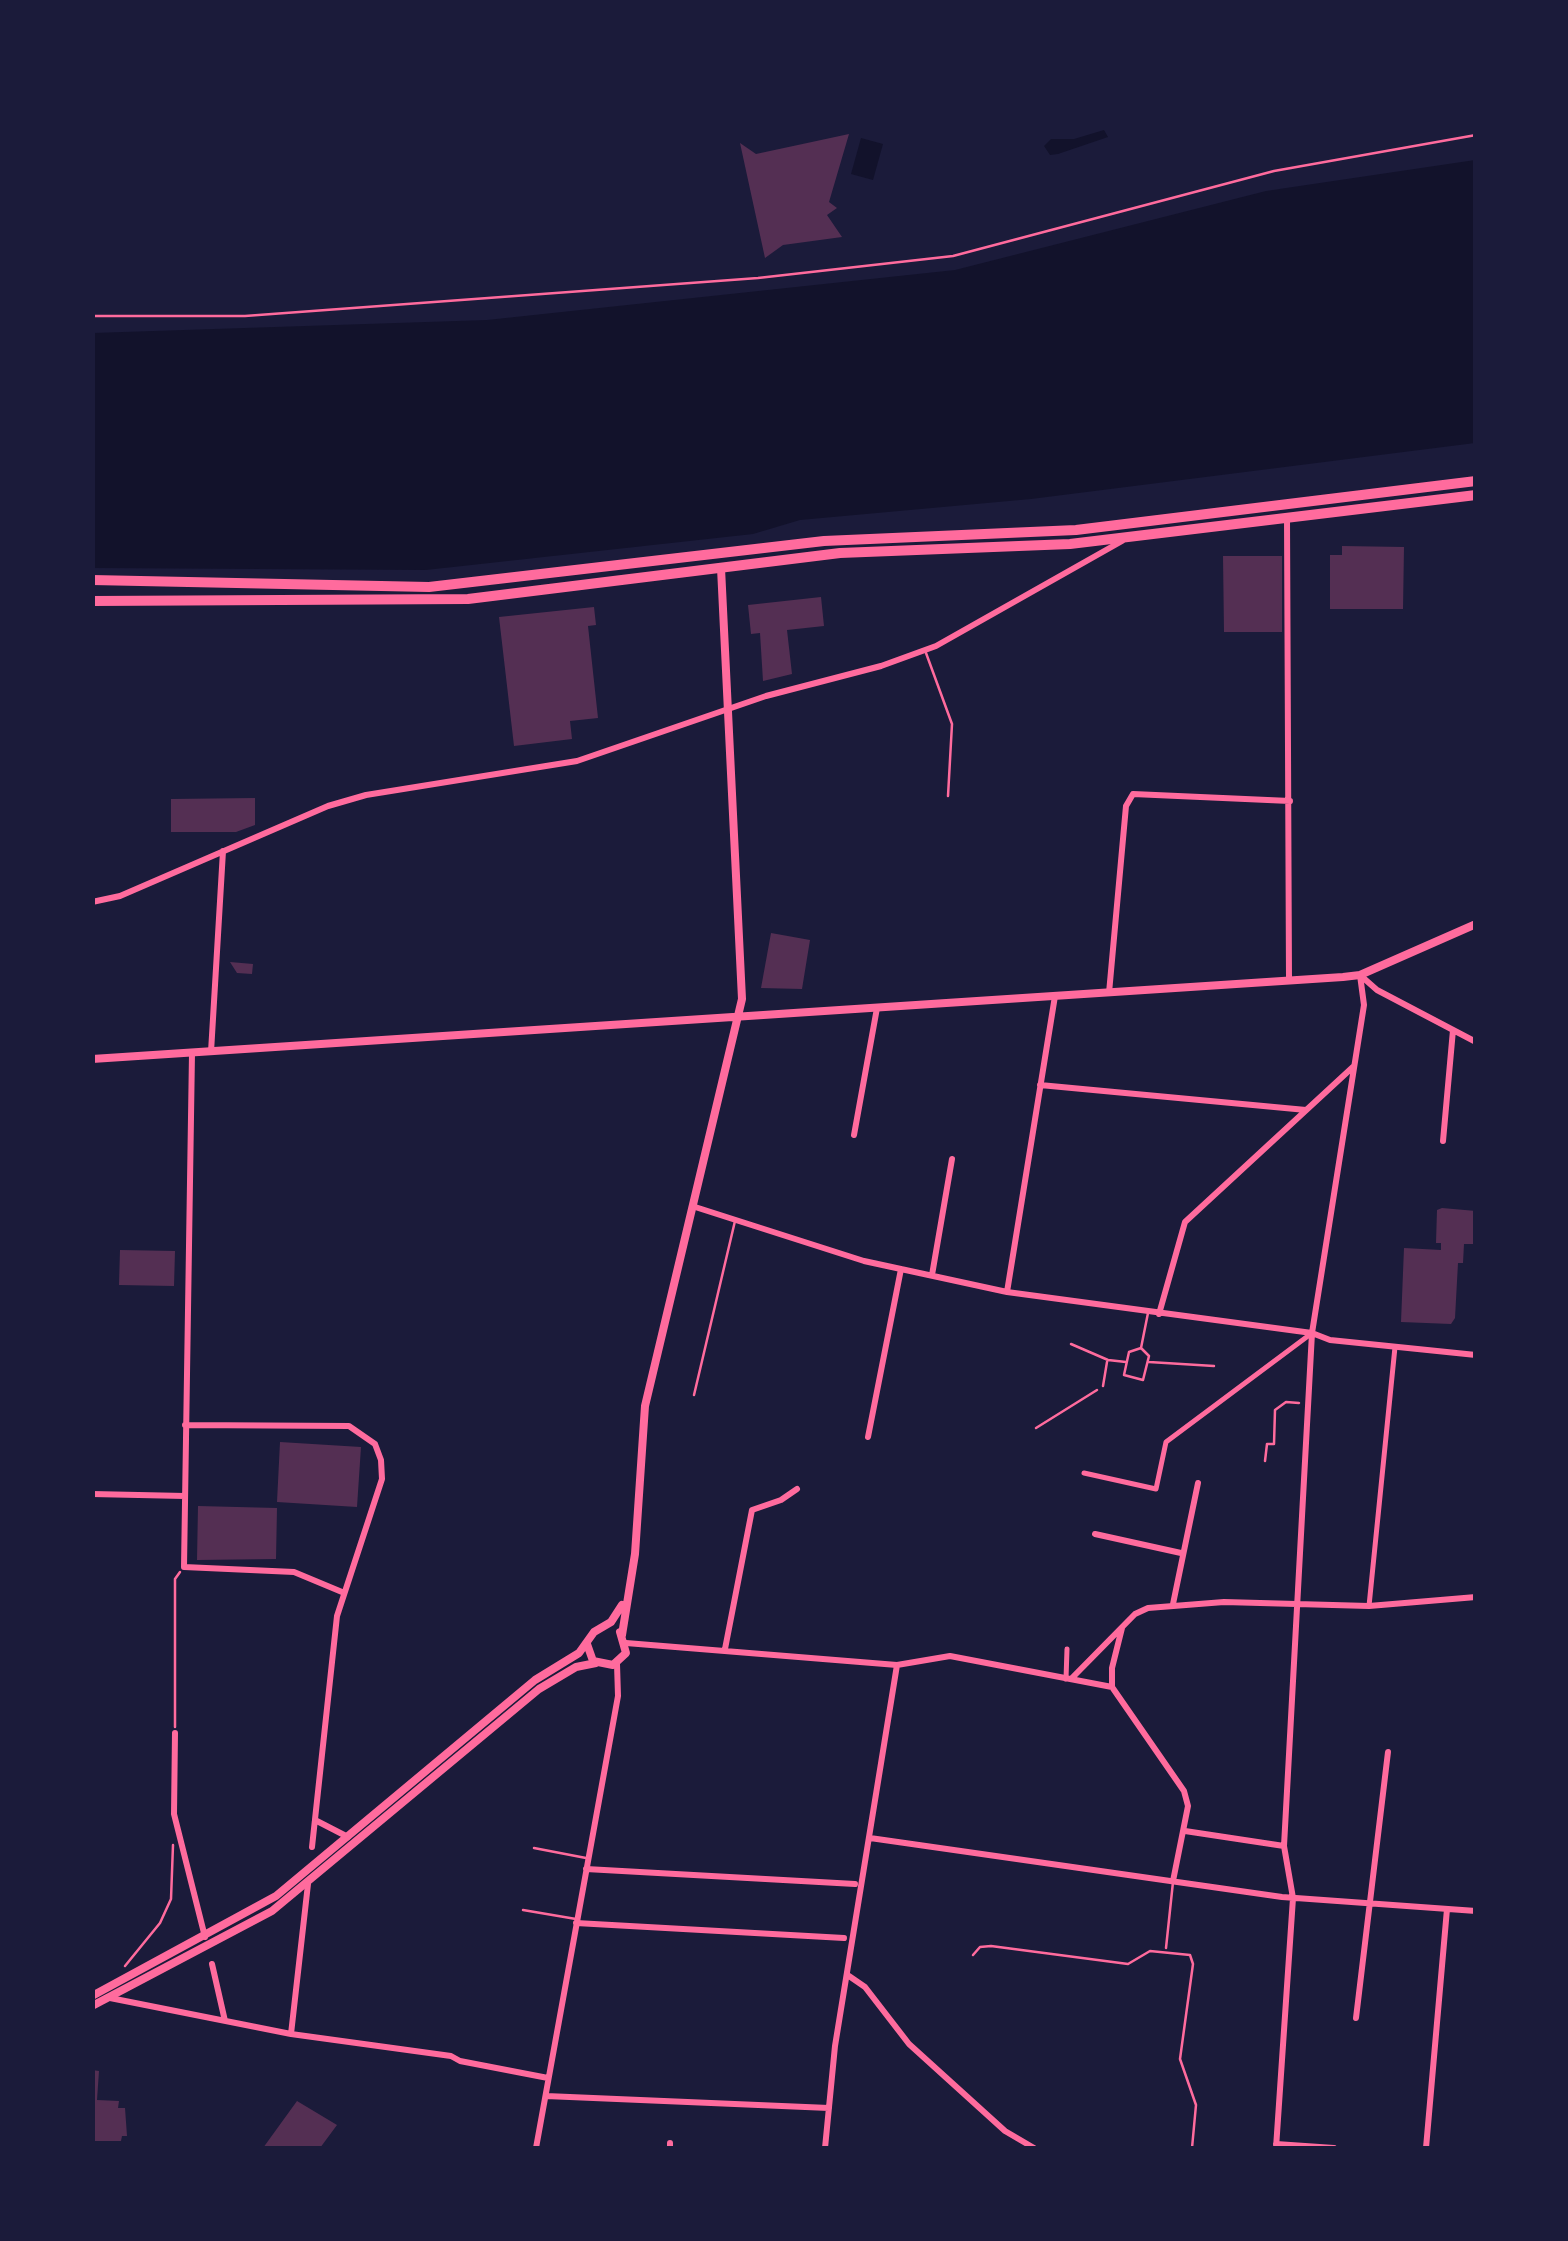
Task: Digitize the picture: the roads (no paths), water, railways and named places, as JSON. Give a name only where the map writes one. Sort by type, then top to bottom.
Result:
[{"type":"main road","points":[[92,580],[429,587],[686,558],[718,560],[742,551],[824,541],[1076,530],[1476,480]]},
{"type":"main road","points":[[92,601],[468,599],[718,560],[1126,538],[1476,495]]},
{"type":"street","points":[[1287,518],[1289,981]]},
{"type":"street","points":[[92,902],[120,896],[223,850],[366,795],[577,761],[925,650],[1126,538]]},
{"type":"street","points":[[536,2148],[618,1696],[617,1664],[626,1652],[624,1639],[646,1406],[740,1017],[726,711],[729,690],[718,560]]},
{"type":"street","points":[[1109,993],[1126,806],[1133,794],[1290,801]]},
{"type":"street","points":[[211,1052],[223,850]]},
{"type":"street","points":[[92,1060],[1360,976],[1476,924]]},
{"type":"street","points":[[1360,976],[1378,990],[1476,1042]]},
{"type":"street","points":[[1334,2148],[1276,2146],[1293,1898],[1284,1846],[1312,1333],[1364,1005],[1360,976]]},
{"type":"street","points":[[1007,1292],[1054,996]]},
{"type":"street","points":[[854,1135],[878,1008]]},
{"type":"street","points":[[1443,1141],[1454,1030]]},
{"type":"street","points":[[192,1053],[184,1567],[294,1572],[342,1592]]},
{"type":"street","points":[[1159,1314],[1185,1222],[1355,1065]]},
{"type":"street","points":[[1040,1085],[1307,1110]]},
{"type":"street","points":[[932,1275],[952,1159]]},
{"type":"street","points":[[692,1206],[901,1269],[1007,1292],[1312,1333],[1330,1340],[1476,1355]]},
{"type":"street","points":[[868,1437],[901,1269]]},
{"type":"street","points":[[1084,1473],[1156,1489],[1166,1442],[1312,1333]]},
{"type":"street","points":[[1369,1606],[1395,1347]]},
{"type":"street","points":[[186,1425],[332,1424],[364,1433],[375,1444],[382,1479],[342,1592],[312,1847]]},
{"type":"street","points":[[1173,1605],[1198,1483]]},
{"type":"street","points":[[725,1649],[752,1510],[781,1500],[797,1489]]},
{"type":"street","points":[[92,1494],[185,1496]]},
{"type":"street","points":[[1095,1534],[1181,1552]]},
{"type":"street","points":[[92,1996],[276,1896],[536,1680],[588,1644],[594,1632],[606,1627],[628,1592]]},
{"type":"street","points":[[1068,1679],[1148,1608],[1369,1606],[1476,1598]]},
{"type":"street","points":[[606,1627],[624,1639],[897,1664],[950,1656],[1112,1687]]},
{"type":"street","points":[[1122,1628],[1112,1668],[1112,1687],[1184,1791],[1188,1806],[1173,1881]]},
{"type":"street","points":[[588,1644],[599,1664],[616,1680]]},
{"type":"street","points":[[1067,1649],[1068,1679]]},
{"type":"street","points":[[92,2006],[254,1922],[308,1884],[539,1689],[576,1666],[617,1664]]},
{"type":"street","points":[[825,2148],[859,1884],[870,1838],[897,1664]]},
{"type":"street","points":[[176,1734],[174,1814],[205,1938]]},
{"type":"street","points":[[1356,2018],[1388,1752]]},
{"type":"street","points":[[316,1820],[349,1838]]},
{"type":"street","points":[[1185,1831],[1284,1846]]},
{"type":"street","points":[[870,1838],[1293,1898],[1476,1911]]},
{"type":"street","points":[[586,1869],[859,1884]]},
{"type":"street","points":[[290,2034],[308,1884]]},
{"type":"street","points":[[1426,2148],[1447,1908]]},
{"type":"street","points":[[576,1921],[844,1938]]},
{"type":"street","points":[[212,1964],[225,2021]]},
{"type":"street","points":[[849,1976],[865,1987],[909,2044],[1005,2131],[1034,2148]]},
{"type":"street","points":[[109,1998],[290,2034],[390,2050],[404,2048],[548,2078]]},
{"type":"street","points":[[546,2096],[830,2108]]},
{"type":"lane","points":[[925,650],[952,724],[948,796]]},
{"type":"lane","points":[[694,1395],[736,1221]]},
{"type":"lane","points":[[1141,1348],[1148,1312]]},
{"type":"lane","points":[[1071,1344],[1108,1360],[1127,1362]]},
{"type":"lane","points":[[1133,1348],[1141,1348],[1150,1356],[1144,1380],[1124,1375],[1133,1348]]},
{"type":"lane","points":[[1103,1386],[1108,1360]]},
{"type":"lane","points":[[1148,1362],[1214,1366]]},
{"type":"lane","points":[[534,1848],[588,1858]]},
{"type":"lane","points":[[1166,1950],[1173,1881]]},
{"type":"lane","points":[[524,1910],[576,1921]]},
{"type":"lane","points":[[974,1955],[980,1948],[991,1946],[1128,1964],[1150,1952],[1166,1950],[1190,1955],[1193,1964],[1180,2059],[1196,2105],[1192,2148]]}]
